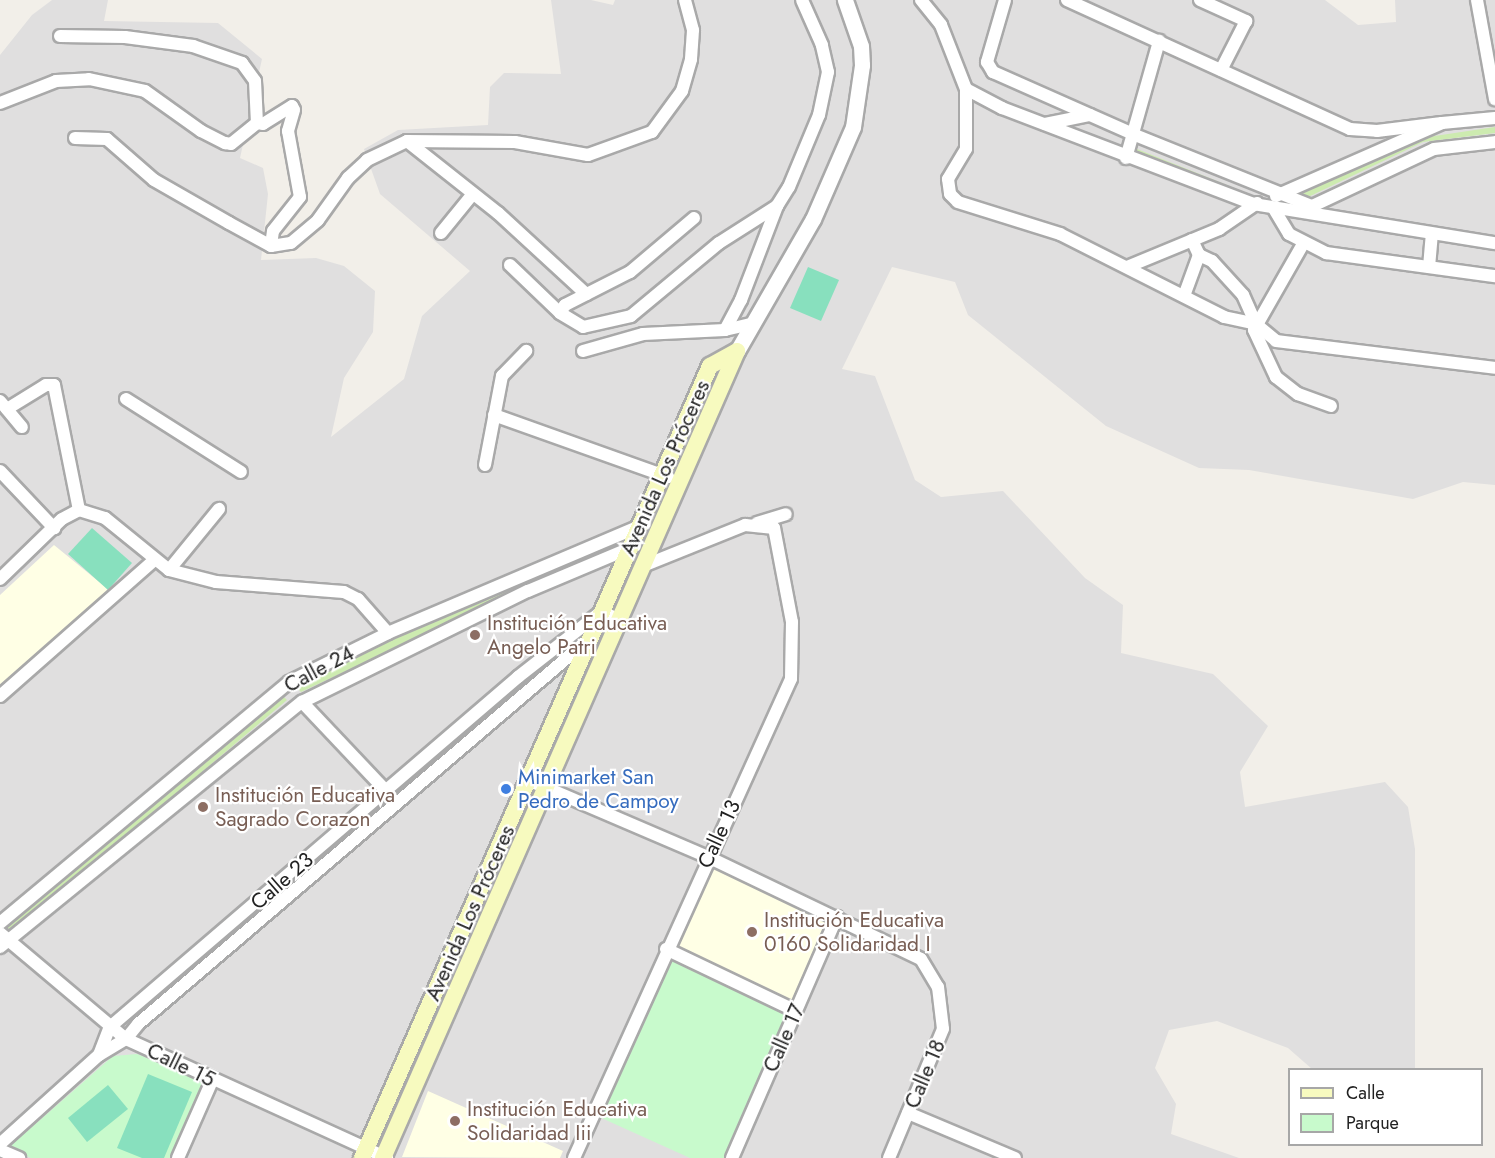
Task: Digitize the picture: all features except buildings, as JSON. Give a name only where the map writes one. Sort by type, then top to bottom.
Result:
[{"type":"main road","name":"Avenida Los Próceres","points":[[364,1154],[710,366],[737,351]]},
{"type":"main road","name":"Avenida Los Próceres","points":[[385,1158],[737,351]]},
{"type":"street","points":[[75,138],[107,139],[154,180],[271,246],[291,243],[318,220],[348,178],[367,160],[407,141],[515,142],[588,155],[652,132],[682,91],[691,59],[693,30],[685,0]]},
{"type":"street","points":[[725,330],[741,300],[777,206],[789,187],[819,115],[828,72],[822,45],[802,0]]},
{"type":"street","name":"Avenida Los Próceres","points":[[737,351],[813,219],[853,127],[862,64],[861,46],[845,0]]},
{"type":"street","points":[[921,0],[941,25],[966,89],[966,149],[962,160],[952,168],[950,194],[958,202],[1060,234],[1224,316],[1256,324],[1276,341],[1495,368]]},
{"type":"street","points":[[1005,0],[987,62],[993,72],[1135,135],[1279,195],[1312,206]]},
{"type":"street","points":[[1067,0],[1350,129],[1377,132],[1495,118]]},
{"type":"street","points":[[1200,0],[1246,21],[1221,70]]},
{"type":"street","points":[[1478,0],[1495,99]]},
{"type":"street","points":[[60,36],[125,37],[193,46],[242,63],[255,81],[257,123]]},
{"type":"street","points":[[1126,158],[1135,135],[1159,41]]},
{"type":"street","points":[[0,103],[56,81],[89,80],[145,91],[201,131],[231,144],[257,123],[263,124],[286,106],[293,108],[288,131],[300,197],[273,231],[271,246]]},
{"type":"street","points":[[966,89],[1043,125],[1253,204],[1495,243]]},
{"type":"street","points":[[1043,125],[1090,115]]},
{"type":"street","points":[[1127,267],[1219,229],[1253,204],[1279,195],[1442,123]]},
{"type":"street","points":[[407,141],[472,195],[498,213],[586,294]]},
{"type":"street","points":[[1298,213],[1434,149],[1495,142]]},
{"type":"street","points":[[441,233],[472,195]]},
{"type":"street","points":[[510,265],[560,313],[583,327],[631,316],[719,243],[777,206]]},
{"type":"street","points":[[1274,209],[1289,234],[1303,244],[1326,253],[1495,276]]},
{"type":"street","points":[[560,313],[565,305],[630,272],[694,218]]},
{"type":"street","points":[[1429,267],[1432,234]]},
{"type":"street","points":[[1192,240],[1199,255],[1212,261],[1243,295],[1256,324],[1257,339],[1276,376],[1298,394],[1331,406]]},
{"type":"street","points":[[1256,324],[1303,244]]},
{"type":"street","points":[[1184,296],[1199,255]]},
{"type":"street","points":[[583,351],[643,334],[725,330],[752,324]]},
{"type":"street","points":[[485,465],[502,376],[526,351]]},
{"type":"street","points":[[22,426],[4,405],[46,385],[54,385],[79,510]]},
{"type":"street","points":[[126,399],[242,472]]},
{"type":"street","points":[[494,415],[680,481]]},
{"type":"street","points":[[0,471],[54,528]]},
{"type":"street","points":[[169,570],[219,509]]},
{"type":"street","points":[[0,579],[54,528],[79,510]]},
{"type":"street","points":[[79,510],[105,518],[169,570],[216,582],[344,592],[358,599],[388,633]]},
{"type":"street","points":[[643,566],[750,524],[786,514]]},
{"type":"street","points":[[641,522],[659,528]]},
{"type":"street","name":"Calle 24","points":[[0,923],[290,682],[388,633],[641,522]]},
{"type":"street","name":"Calle 13","points":[[574,1158],[708,857],[791,679],[792,622],[774,528],[750,524]]},
{"type":"street","points":[[631,545],[650,550]]},
{"type":"street","name":"Calle 24","points":[[3,940],[302,702],[401,651],[631,545]]},
{"type":"street","points":[[0,696],[154,560]]},
{"type":"street","points":[[601,612],[619,619]]},
{"type":"street","name":"Calle 23","points":[[99,1055],[110,1027],[518,677],[601,612]]},
{"type":"street","points":[[589,639],[607,647]]},
{"type":"street","name":"Calle 23","points":[[0,1144],[99,1055],[126,1039],[138,1024],[589,639]]},
{"type":"street","points":[[302,702],[398,803]]},
{"type":"street","points":[[528,780],[708,857],[837,917]]},
{"type":"street","name":"Calle 18","points":[[837,917],[906,949],[921,959],[938,987],[943,1029],[889,1158]]},
{"type":"street","name":"Calle 17","points":[[732,1158],[837,917]]},
{"type":"street","name":"Calle 15","points":[[3,940],[126,1039],[364,1154],[385,1158]]},
{"type":"street","points":[[666,950],[796,1011]]},
{"type":"street","points":[[178,1158],[212,1081]]},
{"type":"street","points":[[909,1113],[1015,1158]]},
{"type":"street","points":[[0,1150],[19,1158]]},
{"type":"shaded area","points":[[52,0],[108,0],[104,21],[218,23],[262,59],[240,158],[263,168],[268,194],[261,260],[316,258],[344,266],[375,291],[373,332],[344,378],[331,437],[404,379],[422,316],[470,271],[380,194],[364,149],[398,130],[488,125],[490,87],[504,73],[561,74],[551,0],[591,0],[613,5],[615,0],[1325,0],[1358,25],[1396,22],[1395,0],[1495,0],[1495,485],[1463,482],[1413,499],[1249,470],[1199,468],[1106,426],[968,315],[955,282],[892,267],[842,369],[875,376],[915,480],[941,497],[1003,491],[1085,578],[1123,605],[1121,653],[1213,674],[1268,726],[1240,772],[1245,807],[1385,782],[1408,807],[1415,849],[1415,1068],[1311,1068],[1288,1048],[1217,1021],[1169,1030],[1155,1068],[1176,1104],[1171,1134],[1239,1158],[0,1158],[0,55],[32,15]]},
{"type":"shaded area","points":[[54,545],[109,590],[0,690],[0,595]]},
{"type":"shaded area","name":"Institución Educativa 0160 Solidaridad I","points":[[712,868],[827,919],[791,1002],[676,946]]},
{"type":"shaded area","name":"Institución Educativa Solidaridad Iii","points":[[428,1091],[563,1151],[560,1158],[402,1157]]},
{"type":"green space","points":[[1495,127],[1495,133],[1423,142],[1304,199],[1296,195],[1421,138]]},
{"type":"green space","points":[[1137,149],[1252,195],[1244,199],[1134,157]]},
{"type":"green space","points":[[808,267],[839,280],[821,321],[790,308]]},
{"type":"green space","points":[[92,528],[132,563],[108,590],[68,554]]},
{"type":"green space","points":[[627,536],[623,542],[301,692],[293,684],[455,607]]},
{"type":"green space","points":[[627,568],[632,569],[544,781],[534,778]]},
{"type":"green space","points":[[516,686],[523,693],[400,799],[393,792]]},
{"type":"green space","points":[[280,693],[287,700],[9,935],[2,927]]},
{"type":"green space","points":[[531,786],[539,790],[382,1151],[372,1147]]},
{"type":"green space","points":[[386,796],[393,804],[135,1021],[132,1018]]},
{"type":"green space","points":[[667,955],[790,1014],[728,1158],[690,1158],[597,1116]]},
{"type":"green space","points":[[137,1054],[205,1081],[173,1158],[31,1158],[8,1148],[113,1056]]},
{"type":"green space","points":[[148,1074],[192,1092],[164,1158],[142,1158],[117,1148]]},
{"type":"green space","points":[[108,1085],[128,1109],[87,1142],[68,1118]]},
{"type":"place","name":"Institución Educativa Angelo Patri","points":[[475,635]]},
{"type":"place","name":"Minimarket San Pedro de Campoy","points":[[506,789]]},
{"type":"place","name":"Institución Educativa Sagrado Corazon","points":[[203,807]]},
{"type":"place","name":"Institución Educativa 0160 Solidaridad I","points":[[752,932]]},
{"type":"place","name":"Institución Educativa Solidaridad Iii","points":[[455,1121]]}]
